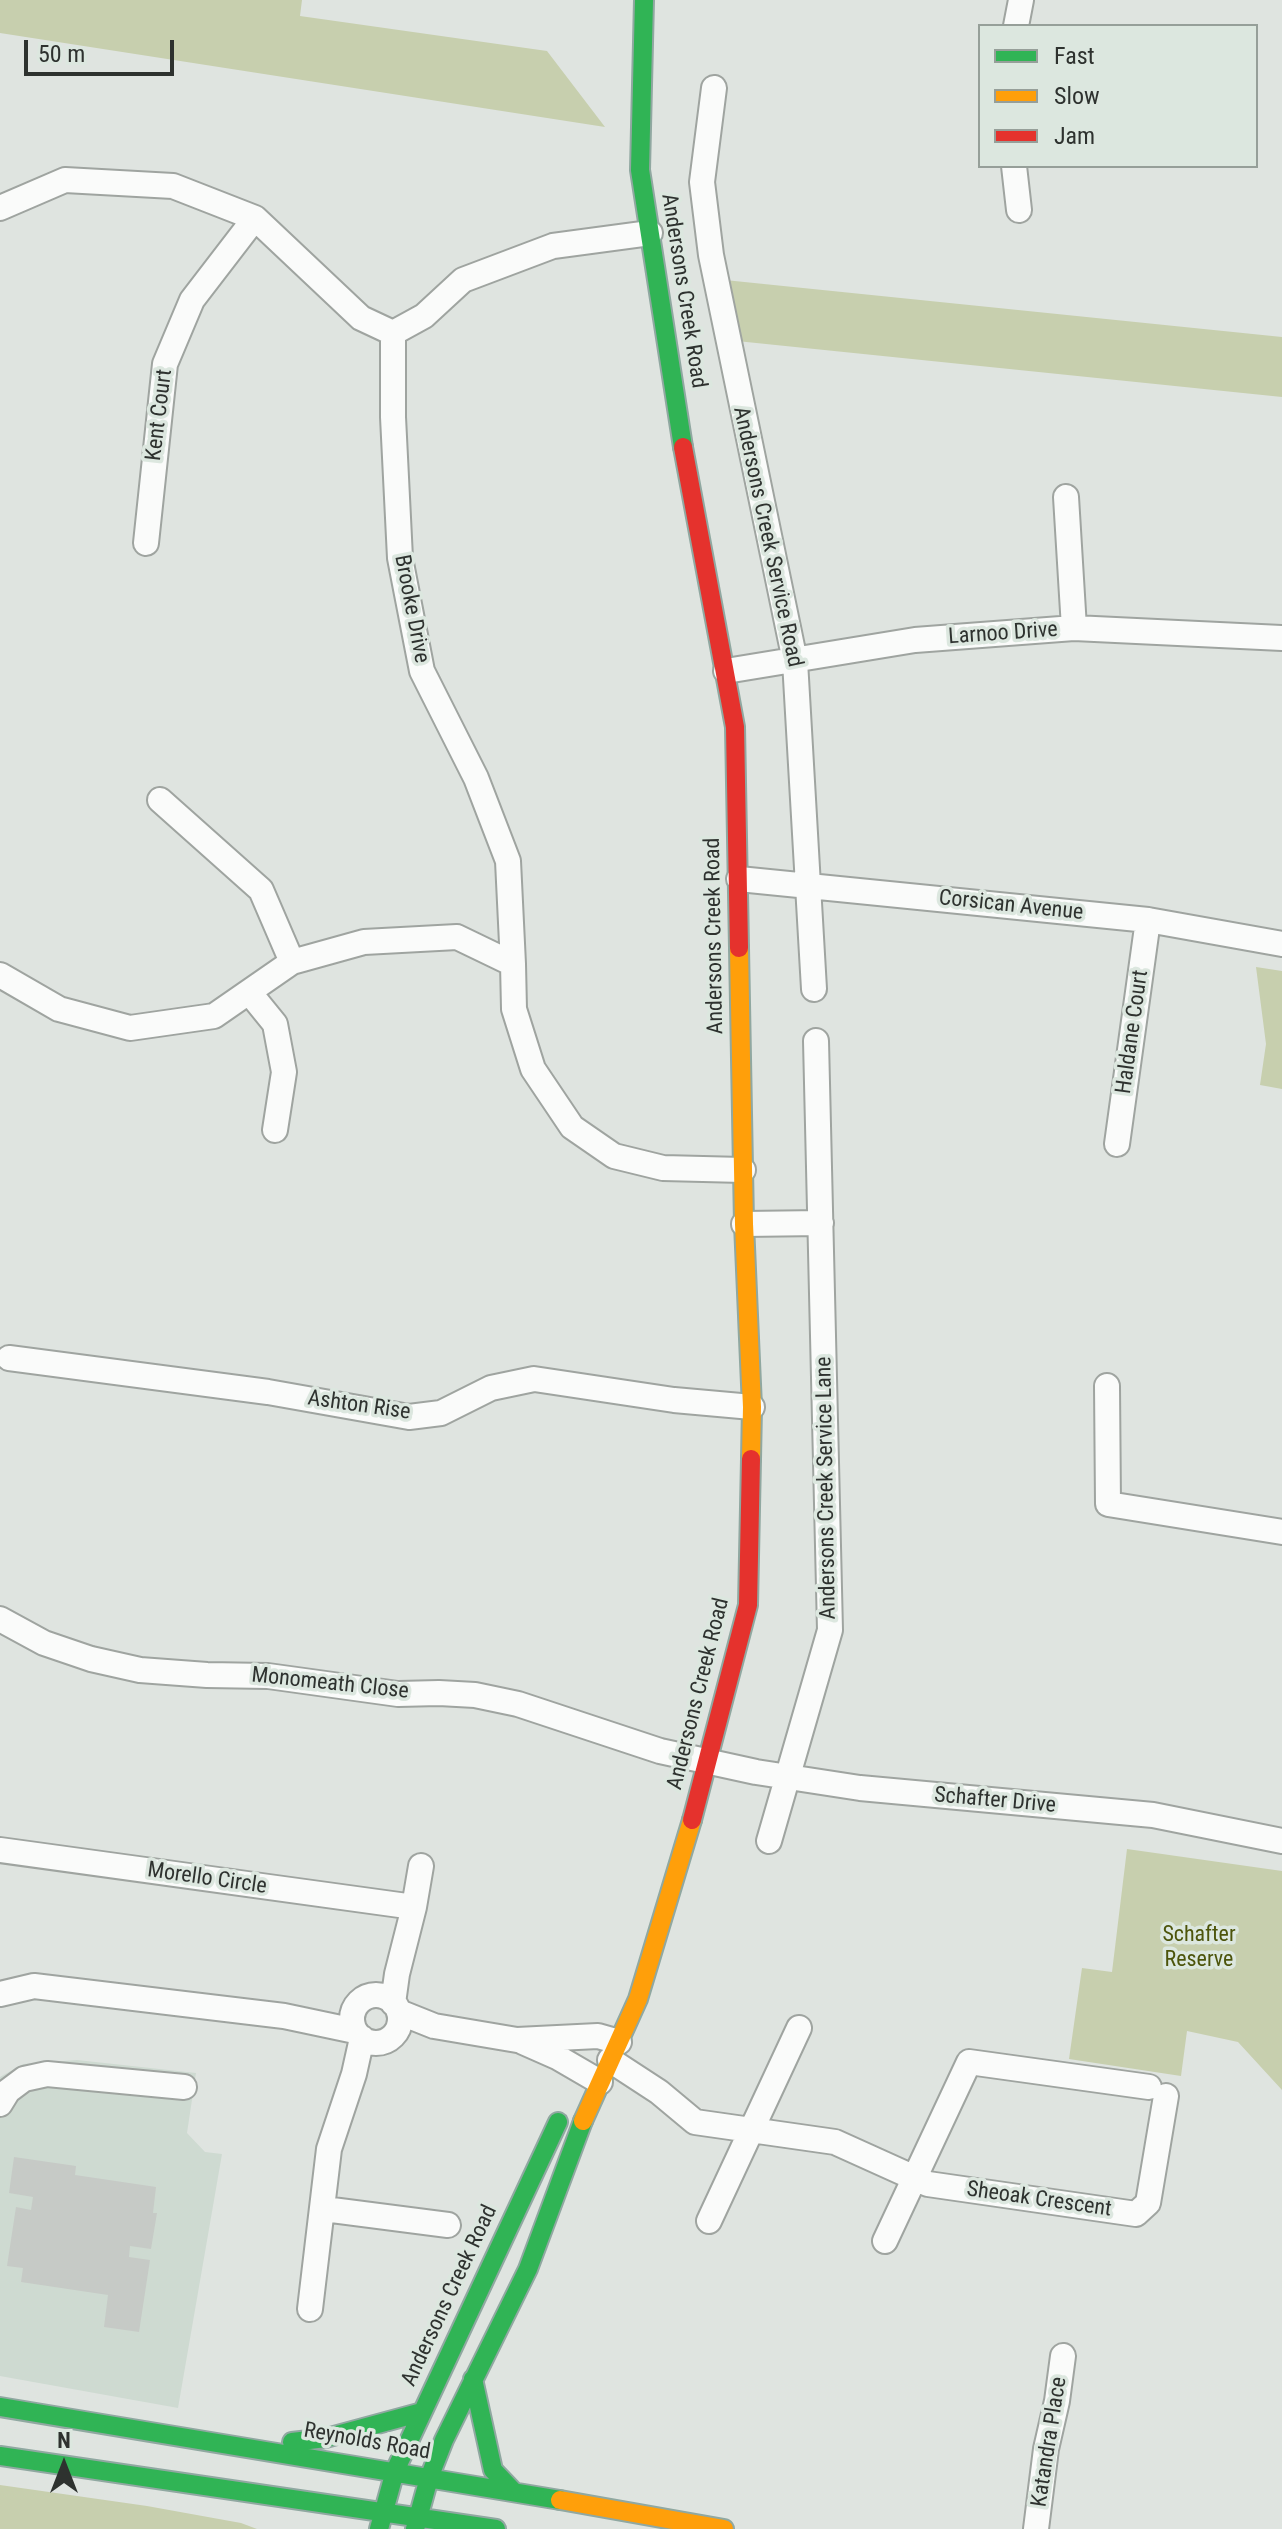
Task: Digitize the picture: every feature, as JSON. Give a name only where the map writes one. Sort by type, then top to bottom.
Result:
[{"type":"main road","name":"Andersons Creek Road","points":[[381,2521],[395,2471],[422,2412],[594,2063],[638,1999],[679,1870],[748,1605],[752,1407],[744,1224],[735,727],[685,458],[640,170],[644,0]]},
{"type":"main road","name":"Andersons Creek Road","points":[[625,1980],[679,1870]]},
{"type":"main road","name":"Andersons Creek Road","points":[[416,2524],[429,2478],[473,2379],[528,2269],[582,2123],[594,2063]]},
{"type":"main road","points":[[473,2379],[493,2470],[514,2492]]},
{"type":"main road","name":"Reynolds Road","points":[[0,2407],[253,2447],[724,2529]]},
{"type":"main road","points":[[253,2447],[326,2438],[422,2412]]},
{"type":"main road","points":[[0,2456],[308,2501],[381,2521],[496,2529]]},
{"type":"main road","points":[[308,2501],[324,2523]]},
{"type":"street","points":[[1016,24],[1021,0]]},
{"type":"street","name":"Andersons Creek Service Road","points":[[714,88],[702,182],[711,255],[795,661],[814,989]]},
{"type":"street","points":[[1014,168],[1019,210]]},
{"type":"street","points":[[0,208],[65,180],[173,186],[255,218],[361,318],[393,333],[424,316],[463,280],[553,246],[650,233]]},
{"type":"street","name":"Kent Court","points":[[146,543],[165,364],[192,300],[255,218]]},
{"type":"street","name":"Brooke Drive","points":[[393,333],[393,417],[400,558],[422,671],[476,778],[508,861],[514,1009],[533,1069],[572,1127],[614,1156],[663,1168],[743,1170]]},
{"type":"street","points":[[1066,497],[1074,628]]},
{"type":"street","name":"Larnoo Drive","points":[[726,671],[915,640],[1074,628],[1282,638]]},
{"type":"street","points":[[160,800],[261,890],[292,962]]},
{"type":"street","name":"Corsican Avenue","points":[[739,879],[1148,920],[1282,944]]},
{"type":"street","name":"Haldane Court","points":[[1117,1144],[1148,920]]},
{"type":"street","points":[[0,975],[59,1009],[130,1028],[214,1016],[292,962],[364,942],[457,937],[513,964]]},
{"type":"street","points":[[249,992],[275,1024],[284,1072],[275,1130]]},
{"type":"street","name":"Andersons Creek Service Lane","points":[[769,1841],[830,1630],[816,1041]]},
{"type":"street","points":[[744,1224],[821,1223]]},
{"type":"street","name":"Ashton Rise","points":[[9,1358],[268,1392],[409,1417],[441,1413],[491,1388],[534,1379],[674,1400],[752,1407]]},
{"type":"street","points":[[1107,1386],[1108,1504],[1282,1532]]},
{"type":"street","name":"Monomeath Close","points":[[0,1619],[44,1643],[91,1659],[140,1670],[268,1676],[398,1694],[475,1695],[518,1704],[660,1751],[708,1763]]},
{"type":"street","name":"Schafter Drive","points":[[708,1763],[860,1788],[1153,1815],[1282,1841]]},
{"type":"street","name":"Morello Circle","points":[[0,1850],[414,1907]]},
{"type":"street","points":[[310,2309],[329,2149],[338,2120],[356,2096],[414,1907],[421,1866]]},
{"type":"street","points":[[0,1994],[34,1986],[284,2016],[434,2026],[517,2040],[594,2063]]},
{"type":"street","points":[[709,2221],[799,2028]]},
{"type":"street","points":[[517,2040],[557,2057],[594,2063]]},
{"type":"street","name":"Sheoak Crescent","points":[[594,2063],[659,2092],[695,2122],[835,2142],[915,2178],[928,2184],[1136,2214],[1148,2203],[1157,2091],[969,2062],[915,2178],[885,2241]]},
{"type":"street","points":[[0,2104],[8,2091],[24,2079],[47,2074],[184,2087]]},
{"type":"street","points":[[324,2209],[448,2225]]},
{"type":"street","name":"Katandra Place","points":[[1036,2529],[1046,2449],[1063,2356]]},
{"type":"shaded area","points":[[77,2060],[196,2073],[187,2133],[205,2152],[222,2154],[178,2408],[0,2376],[0,2077],[23,2064]]},
{"type":"green space","points":[[0,0],[302,0],[300,16],[547,51],[605,127],[0,33]]},
{"type":"green space","points":[[715,279],[1282,337],[1282,397],[727,340]]},
{"type":"green space","points":[[1256,967],[1282,971],[1282,1089],[1260,1085],[1266,1044]]},
{"type":"green space","name":"Schafter Reserve","points":[[1127,1849],[1282,1871],[1282,2090],[1238,2042],[1187,2031],[1181,2076],[1069,2059],[1082,1968],[1112,1972]]},
{"type":"green space","points":[[0,2485],[147,2506],[241,2523],[257,2529],[0,2529]]},
{"type":"building","points":[[14,2157],[76,2166],[75,2175],[156,2187],[153,2213],[157,2213],[151,2249],[130,2246],[129,2257],[150,2260],[139,2332],[104,2327],[108,2295],[21,2282],[23,2268],[7,2266],[16,2207],[31,2210],[33,2197],[9,2193]]},
{"type":"traffic: fast","points":[[644,0],[640,170],[683,447]]},
{"type":"traffic: fast","points":[[415,2529],[429,2478],[444,2440],[528,2269],[583,2121]]},
{"type":"traffic: fast","points":[[379,2529],[395,2471],[558,2122]]},
{"type":"traffic: fast","points":[[473,2379],[493,2470],[514,2492]]},
{"type":"traffic: fast","points":[[0,2407],[560,2500]]},
{"type":"traffic: fast","points":[[292,2442],[326,2438],[422,2412]]},
{"type":"traffic: fast","points":[[0,2456],[496,2529]]},
{"type":"traffic: slow","points":[[739,948],[751,1459]]},
{"type":"traffic: slow","points":[[583,2121],[638,1999],[692,1820]]},
{"type":"traffic: slow","points":[[560,2500],[724,2529]]},
{"type":"traffic: jam","points":[[683,447],[735,727],[739,948]]},
{"type":"traffic: jam","points":[[692,1820],[748,1605],[751,1459]]}]
